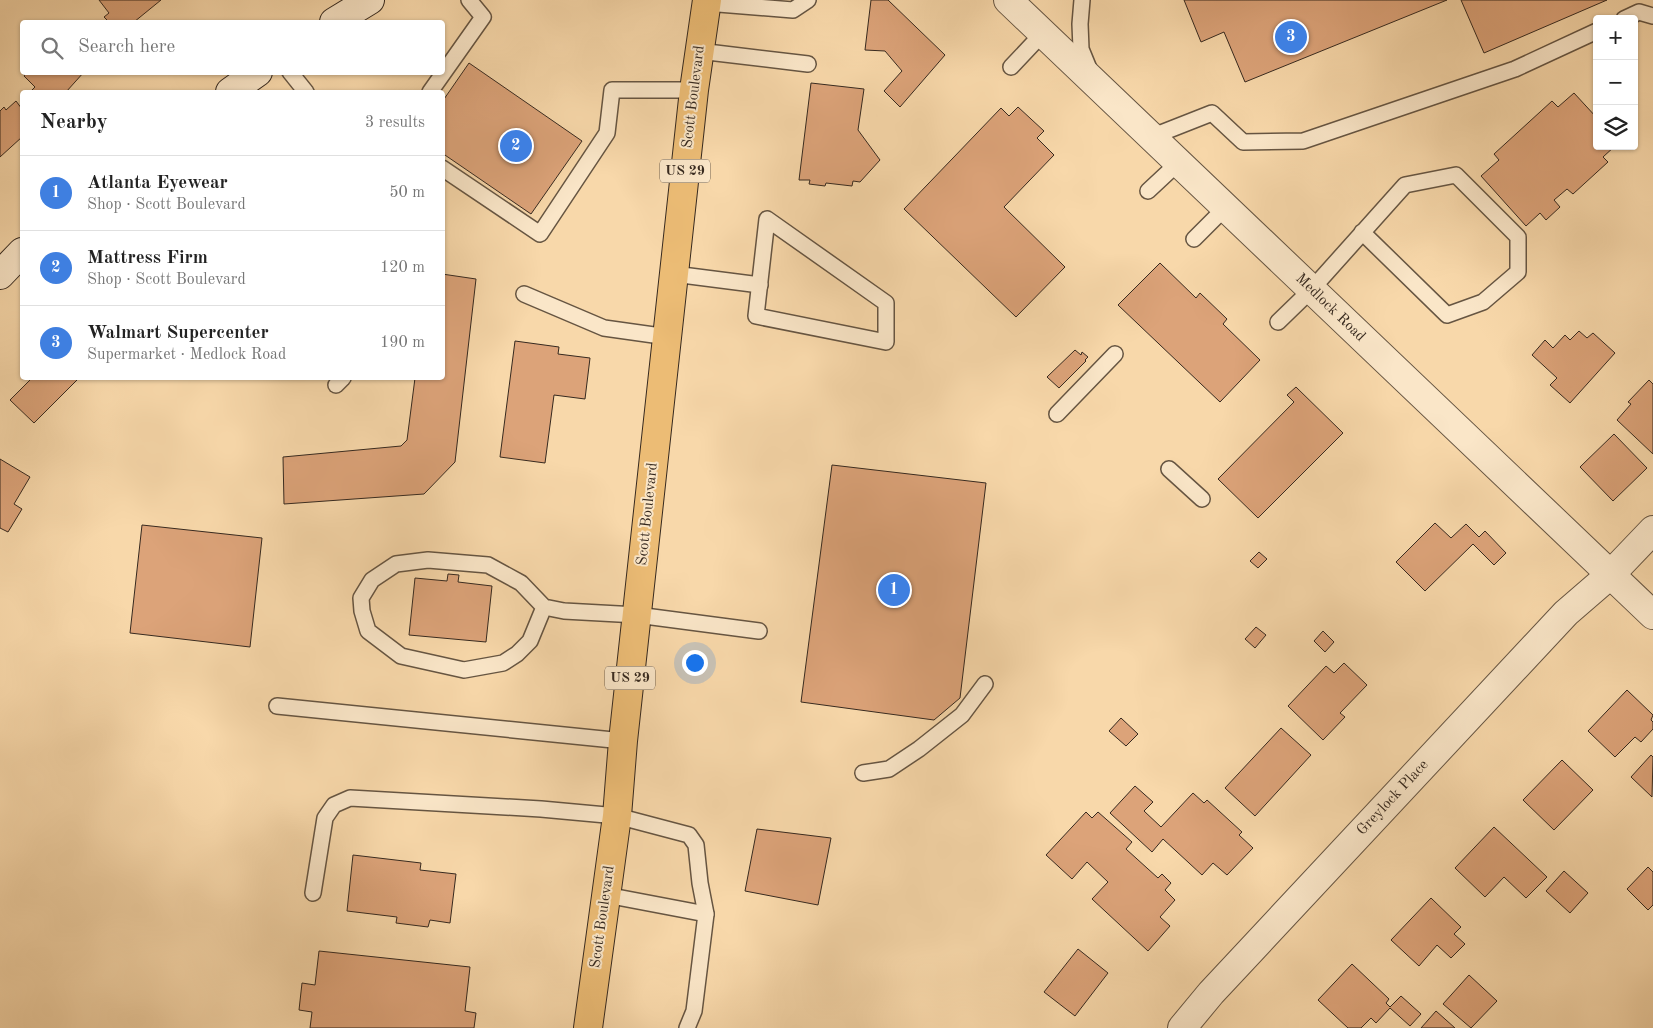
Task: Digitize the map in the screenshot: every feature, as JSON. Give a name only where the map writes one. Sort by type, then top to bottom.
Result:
[{"type":"highway","name":"Scott Boulevard","points":[[588,1028],[617,816],[623,741],[694,90],[706,2]]},
{"type":"street","points":[[337,20],[370,0]]},
{"type":"street","name":"Medlock Road","points":[[1008,0],[1653,615]]},
{"type":"street","points":[[233,90],[254,75]]},
{"type":"street","points":[[0,275],[20,254]]},
{"type":"street","name":"Greylock Place","points":[[1182,1028],[1218,986],[1552,627],[1610,576],[1653,530]]},
{"type":"lane","points":[[445,71],[483,17],[469,0]]},
{"type":"lane","points":[[706,2],[793,10],[808,0]]},
{"type":"lane","points":[[1082,0],[1080,24],[1081,49],[1096,84]]},
{"type":"lane","points":[[1633,15],[1639,12],[1653,16]]},
{"type":"lane","points":[[1011,67],[1043,33]]},
{"type":"lane","points":[[1151,137],[1212,113],[1243,142],[1303,141],[1515,69],[1593,33]]},
{"type":"lane","points":[[699,51],[808,64]]},
{"type":"lane","points":[[292,75],[304,90]]},
{"type":"lane","points":[[431,90],[442,75]]},
{"type":"lane","points":[[445,170],[540,234],[607,133],[612,90],[694,90]]},
{"type":"lane","points":[[1148,191],[1178,163]]},
{"type":"lane","points":[[1278,322],[1311,290],[1362,232],[1405,185],[1456,175],[1518,237],[1518,272],[1483,302],[1447,315],[1362,232]]},
{"type":"lane","points":[[1194,239],[1225,208]]},
{"type":"lane","points":[[767,219],[886,303],[886,342],[756,316],[760,285],[767,219]]},
{"type":"lane","points":[[674,274],[760,285]]},
{"type":"lane","points":[[524,294],[604,328],[668,337]]},
{"type":"lane","points":[[1057,414],[1115,354]]},
{"type":"lane","points":[[1169,468],[1202,499]]},
{"type":"lane","points":[[544,607],[530,640],[517,654],[503,663],[464,670],[401,656],[368,631],[362,611],[361,598],[372,580],[396,564],[428,560],[488,565],[521,583],[544,607],[564,611],[637,615],[759,632]]},
{"type":"lane","points":[[864,773],[889,769],[919,749],[962,715],[985,684]]},
{"type":"lane","points":[[277,706],[623,741]]},
{"type":"lane","points":[[313,893],[325,818],[334,805],[350,798],[540,809],[617,816],[689,835],[696,845],[706,914],[694,1011],[686,1028]]},
{"type":"lane","points":[[606,895],[706,914]]},
{"type":"building","points":[[99,0],[161,0],[136,20],[107,20],[104,17],[109,13]]},
{"type":"building","points":[[871,0],[888,0],[945,55],[900,107],[884,91],[902,71],[885,51],[865,50]]},
{"type":"building","points":[[1184,0],[1447,0],[1245,82],[1224,32],[1201,42]]},
{"type":"building","points":[[1461,0],[1607,0],[1484,53]]},
{"type":"building","points":[[469,63],[582,141],[531,214],[445,155],[445,98]]},
{"type":"building","points":[[81,75],[68,90],[32,90],[35,87],[24,76]]},
{"type":"building","points":[[811,83],[864,89],[858,130],[880,160],[860,182],[853,181],[852,186],[826,183],[825,186],[809,184],[810,180],[799,180]]},
{"type":"building","points":[[1574,93],[1593,114],[1593,150],[1611,150],[1603,157],[1608,162],[1573,194],[1567,189],[1554,200],[1560,207],[1546,220],[1540,213],[1526,226],[1481,176],[1499,160],[1494,154],[1552,101],[1558,107]]},
{"type":"building","points":[[16,101],[20,106],[20,139],[0,157],[0,111],[4,107],[6,110]]},
{"type":"building","points":[[1018,107],[1044,131],[1037,138],[1054,155],[1004,207],[1065,267],[1016,317],[904,209],[1001,108],[1009,116]]},
{"type":"building","points":[[1160,263],[1196,298],[1200,293],[1227,319],[1223,324],[1260,360],[1220,402],[1118,305]]},
{"type":"building","points":[[445,274],[476,279],[455,462],[424,494],[284,504],[283,457],[401,446],[407,440],[415,380],[445,380]]},
{"type":"building","points":[[1579,331],[1587,338],[1593,333],[1615,353],[1570,403],[1550,385],[1557,378],[1532,355],[1545,340],[1553,348],[1565,335],[1570,340]]},
{"type":"building","points":[[515,341],[559,347],[558,354],[590,358],[585,399],[554,395],[545,463],[500,457]]},
{"type":"building","points":[[1075,350],[1081,355],[1082,352],[1088,357],[1059,388],[1047,377]]},
{"type":"building","points":[[30,380],[77,380],[34,423],[10,400]]},
{"type":"building","points":[[1649,380],[1653,384],[1653,454],[1617,420],[1631,404],[1628,402]]},
{"type":"building","points":[[1296,387],[1343,433],[1258,518],[1218,479],[1294,402],[1287,395]]},
{"type":"building","points":[[1614,434],[1647,468],[1613,501],[1580,467]]},
{"type":"building","points":[[0,459],[30,477],[14,504],[22,509],[8,532],[0,528]]},
{"type":"building","points":[[832,465],[986,483],[960,698],[934,720],[801,702]]},
{"type":"building","points":[[1435,523],[1451,538],[1466,524],[1479,537],[1485,531],[1506,553],[1494,565],[1473,544],[1425,591],[1396,562]]},
{"type":"building","points":[[142,525],[262,538],[250,647],[130,633]]},
{"type":"building","points":[[1259,552],[1267,559],[1258,568],[1250,561]]},
{"type":"building","points":[[448,574],[459,575],[458,582],[492,586],[486,642],[409,635],[415,578],[447,581]]},
{"type":"building","points":[[1256,627],[1266,635],[1255,648],[1245,639]]},
{"type":"building","points":[[1323,631],[1334,642],[1325,652],[1314,641]]},
{"type":"building","points":[[1344,663],[1367,685],[1340,713],[1345,717],[1323,740],[1288,706],[1326,666],[1334,673]]},
{"type":"building","points":[[1627,690],[1653,715],[1651,720],[1653,722],[1653,729],[1641,742],[1635,737],[1615,757],[1588,731]]},
{"type":"building","points":[[1121,718],[1138,734],[1126,746],[1109,731]]},
{"type":"building","points":[[1281,728],[1311,755],[1255,816],[1225,788]]},
{"type":"building","points":[[1651,755],[1653,757],[1652,797],[1631,777]]},
{"type":"building","points":[[1562,760],[1593,790],[1554,830],[1523,800]]},
{"type":"building","points":[[1135,786],[1153,802],[1144,811],[1161,827],[1193,793],[1204,803],[1207,800],[1242,832],[1239,835],[1253,848],[1227,875],[1213,863],[1202,875],[1163,839],[1152,852],[1110,813]]},
{"type":"building","points":[[1086,812],[1092,818],[1098,812],[1132,842],[1126,849],[1158,878],[1162,874],[1171,883],[1165,890],[1175,900],[1160,917],[1170,926],[1148,951],[1092,899],[1108,882],[1087,862],[1072,879],[1046,855]]},
{"type":"building","points":[[1494,827],[1547,877],[1526,898],[1504,877],[1485,897],[1455,868]]},
{"type":"building","points":[[757,829],[831,838],[818,905],[745,891]]},
{"type":"building","points":[[353,855],[421,863],[420,870],[456,874],[450,923],[430,920],[428,927],[396,923],[397,917],[347,911]]},
{"type":"building","points":[[1648,867],[1653,872],[1653,905],[1648,910],[1627,889]]},
{"type":"building","points":[[1564,871],[1588,893],[1570,913],[1546,891]]},
{"type":"building","points":[[1431,898],[1461,927],[1454,934],[1465,944],[1451,958],[1437,945],[1419,966],[1391,940]]},
{"type":"building","points":[[1078,949],[1108,973],[1075,1016],[1044,992]]},
{"type":"building","points":[[319,951],[470,967],[465,1011],[476,1013],[474,1028],[310,1028],[312,1012],[299,1010],[302,983],[315,985]]},
{"type":"building","points":[[1352,964],[1389,999],[1386,1003],[1390,1007],[1401,996],[1421,1014],[1410,1026],[1390,1008],[1376,1023],[1371,1018],[1361,1028],[1348,1028],[1318,1000]]},
{"type":"building","points":[[1469,975],[1497,1001],[1471,1028],[1443,1004]]},
{"type":"building","points":[[1436,1011],[1455,1028],[1421,1028]]},
{"type":"place","name":"Walmart Supercenter","points":[[1291,37]]},
{"type":"place","name":"Mattress Firm","points":[[516,146]]},
{"type":"place","name":"Atlanta Eyewear","points":[[894,590]]}]
